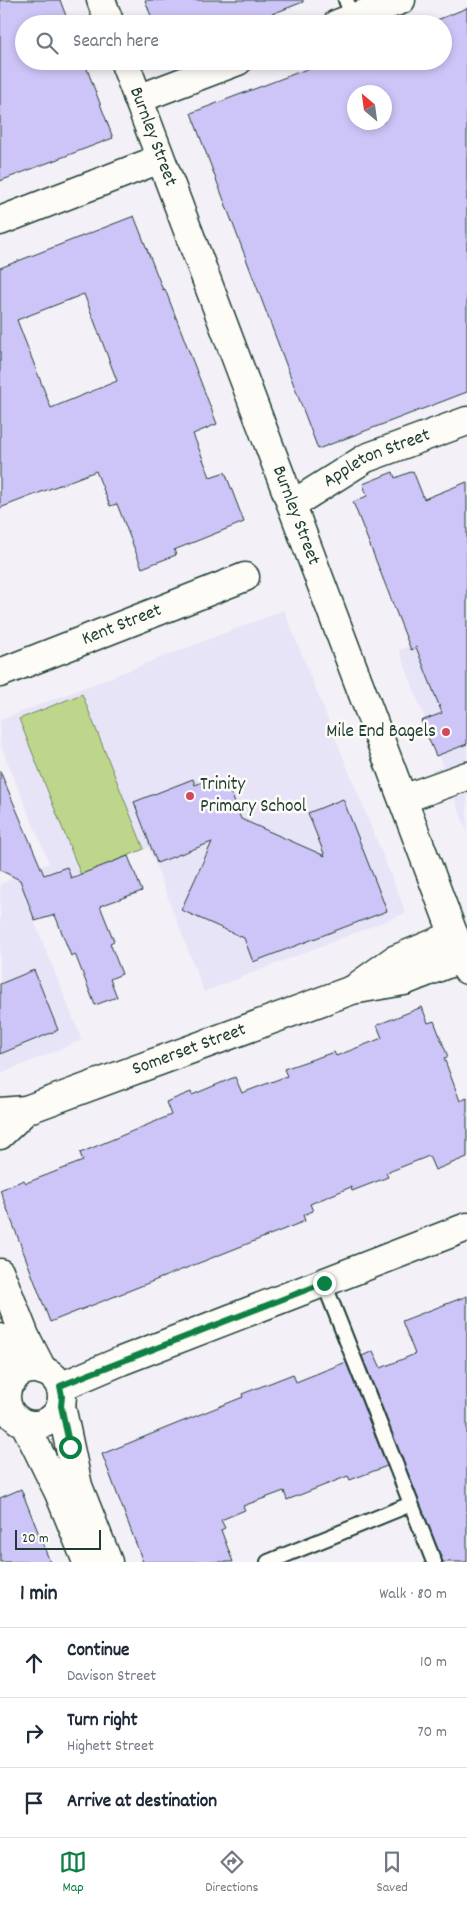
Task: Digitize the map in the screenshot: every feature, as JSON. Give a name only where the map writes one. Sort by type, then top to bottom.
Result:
[{"type":"street","points":[[101,0],[107,15]]},
{"type":"street","points":[[345,14],[401,0]]},
{"type":"street","name":"Burnley Street","points":[[127,70],[293,504],[352,669],[461,954]]},
{"type":"street","points":[[138,98],[214,70]]},
{"type":"street","points":[[0,220],[160,159]]},
{"type":"street","name":"Appleton Street","points":[[293,504],[366,458],[467,421]]},
{"type":"street","name":"Kent Street","points":[[0,673],[245,577]]},
{"type":"street","points":[[403,799],[467,776]]},
{"type":"street","name":"Somerset Street","points":[[0,1135],[13,1111],[352,990],[394,960],[461,954]]},
{"type":"street","points":[[55,1388],[467,1227]]},
{"type":"street","points":[[0,1273],[25,1336],[55,1388],[78,1486],[108,1562]]},
{"type":"street","points":[[0,1338],[13,1380]]},
{"type":"street","points":[[55,1388],[35,1369],[26,1370],[13,1380],[6,1393],[11,1414],[59,1493],[87,1562]]},
{"type":"street","points":[[11,1414],[34,1426],[51,1420],[55,1388]]},
{"type":"lane","points":[[324,1283],[434,1562]]},
{"type":"lane","points":[[268,1562],[410,1504]]},
{"type":"shaded area","name":"Trinity Primary School","points":[[284,610],[406,913],[204,992],[149,848],[24,895],[82,1040],[0,1074],[0,884],[49,863],[0,744],[0,720]]},
{"type":"shaded area","points":[[467,624],[467,832],[399,650]]},
{"type":"green space","points":[[82,694],[144,849],[81,875],[19,719]]},
{"type":"building","points":[[0,0],[60,0],[66,15],[15,15],[15,70],[87,70],[113,138],[0,181]]},
{"type":"building","points":[[145,0],[303,0],[303,2],[269,15],[151,15]]},
{"type":"building","points":[[467,8],[467,392],[318,449],[191,113],[304,70],[452,70],[452,15],[450,15]]},
{"type":"building","points":[[134,216],[163,290],[165,289],[217,424],[193,434],[210,477],[225,472],[244,522],[174,550],[176,555],[142,568],[117,504],[110,506],[96,471],[0,508],[0,268]],"holes":[[[84,294],[117,381],[51,408],[17,320]]]},
{"type":"building","points":[[413,471],[424,499],[467,482],[467,744],[436,756],[421,721],[442,713],[416,647],[411,650],[353,502],[367,496],[363,484],[393,472],[395,478]]},
{"type":"building","points":[[0,771],[44,875],[67,867],[71,878],[128,856],[142,891],[100,906],[114,941],[110,943],[122,974],[110,979],[117,997],[95,1005],[75,954],[71,956],[55,915],[35,921],[20,880],[0,870]]},
{"type":"building","points":[[215,777],[219,785],[227,782],[241,819],[325,856],[308,813],[343,799],[387,911],[253,962],[244,938],[181,910],[212,842],[157,863],[134,802],[193,779],[195,785]]},
{"type":"building","points":[[34,970],[58,1030],[0,1054],[0,984]]},
{"type":"building","points":[[422,1007],[428,1023],[434,1021],[448,1057],[444,1058],[460,1101],[467,1098],[467,1157],[435,1170],[429,1156],[386,1173],[388,1177],[352,1191],[351,1187],[310,1204],[313,1211],[303,1215],[305,1221],[50,1322],[0,1190],[24,1180],[26,1183],[83,1161],[80,1153],[171,1115],[166,1102],[191,1092],[192,1095],[235,1077],[242,1093],[287,1076],[284,1069],[334,1052],[336,1056],[382,1038],[377,1025]]},
{"type":"building","points":[[467,1296],[467,1562],[443,1562],[362,1356],[373,1351],[381,1368],[415,1354],[402,1321]]},
{"type":"building","points":[[346,1362],[387,1466],[350,1480],[348,1476],[287,1500],[284,1491],[243,1506],[245,1510],[221,1520],[225,1528],[221,1530],[233,1562],[143,1562],[102,1454],[243,1397],[242,1394],[293,1374],[296,1382]]},
{"type":"building","points":[[21,1489],[50,1562],[0,1562],[0,1498]]},
{"type":"place","name":"Mile End Bagels","points":[[446,732]]},
{"type":"place","name":"Trinity Primary School","points":[[190,796]]},
{"type":"route","points":[[70,1447],[61,1406],[60,1386],[324,1283]]}]
